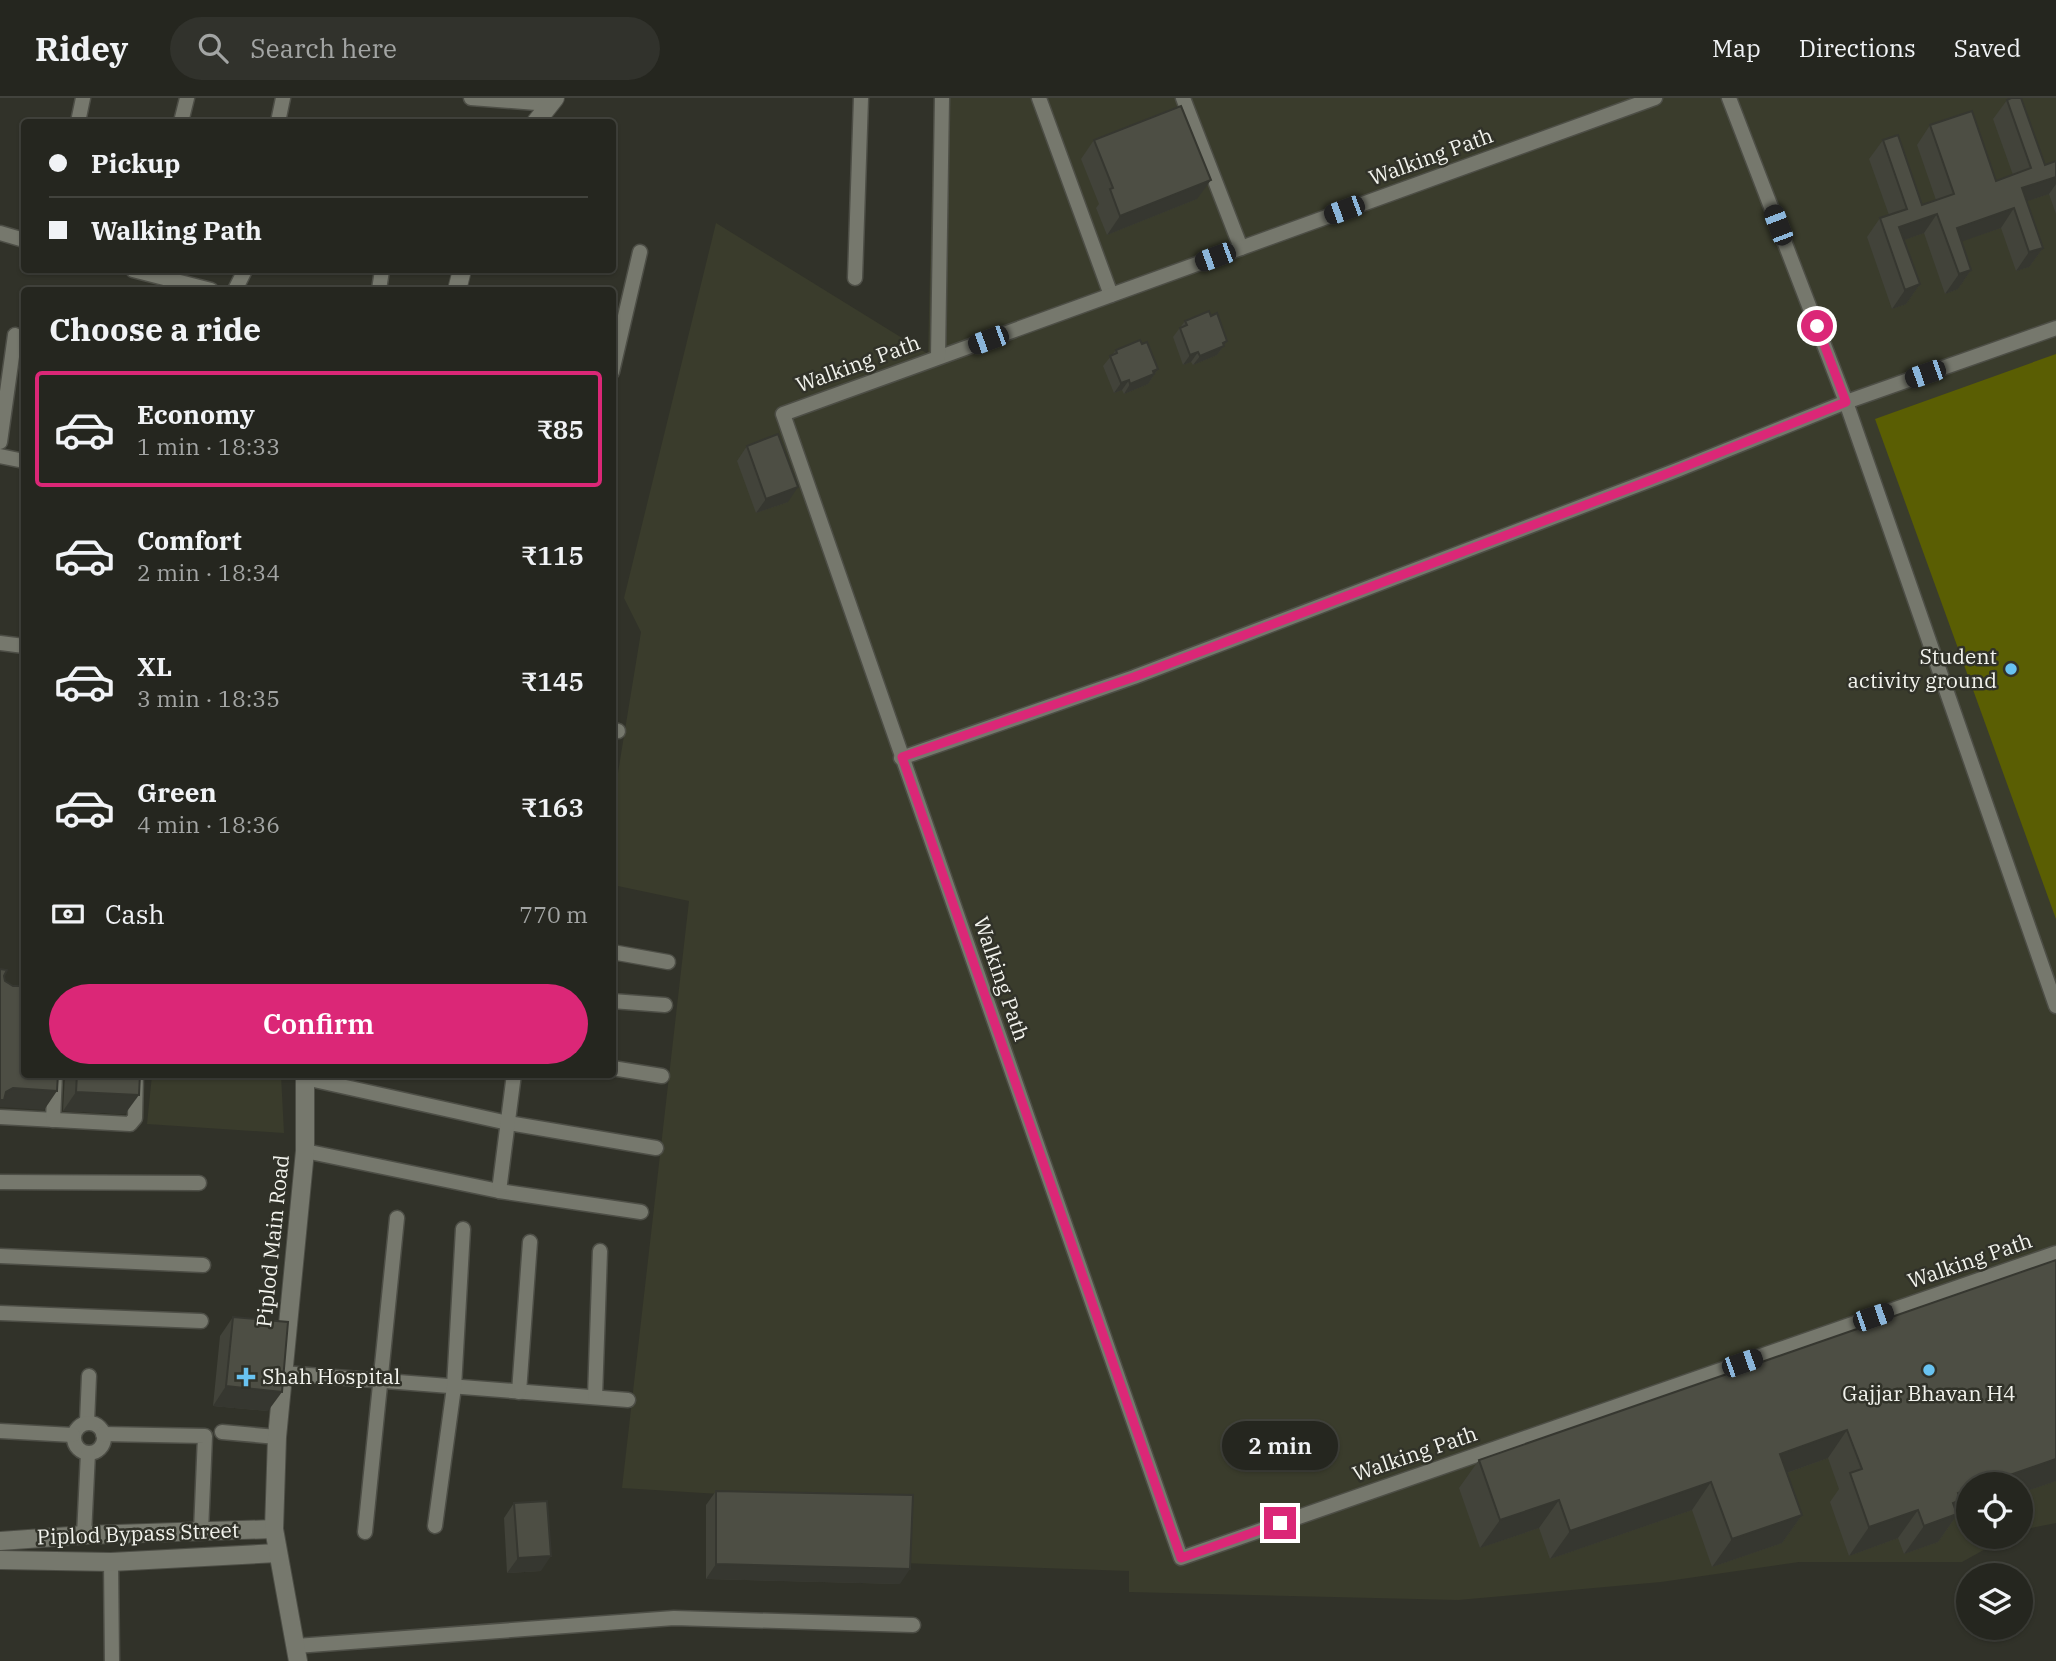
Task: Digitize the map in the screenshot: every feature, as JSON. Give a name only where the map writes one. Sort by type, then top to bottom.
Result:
[{"type":"street","points":[[79,119],[83,98]]},
{"type":"street","points":[[182,119],[187,98]]},
{"type":"street","points":[[279,119],[283,98]]},
{"type":"street","points":[[471,98],[552,101]]},
{"type":"street","points":[[855,278],[861,98]]},
{"type":"street","points":[[939,357],[942,98]]},
{"type":"street","points":[[1039,98],[1111,295]]},
{"type":"street","points":[[1184,98],[1241,248]]},
{"type":"street","name":"Walking Path","points":[[1655,98],[783,414],[902,758],[1181,1558],[2056,1254]]},
{"type":"street","points":[[1730,98],[1846,402],[2056,1006]]},
{"type":"street","points":[[538,119],[552,101]]},
{"type":"street","points":[[0,233],[21,239]]},
{"type":"street","points":[[616,355],[640,252]]},
{"type":"street","points":[[151,273],[200,287]]},
{"type":"street","points":[[902,758],[1134,677],[1651,480],[1846,402],[2056,328]]},
{"type":"street","points":[[0,442],[15,335]]},
{"type":"street","points":[[0,457],[21,460]]},
{"type":"street","points":[[0,643],[21,646]]},
{"type":"street","points":[[616,953],[668,962]]},
{"type":"street","points":[[616,1001],[665,1005]]},
{"type":"street","points":[[616,1069],[662,1076]]},
{"type":"street","points":[[53,1120],[55,1078]]},
{"type":"street","points":[[0,1117],[132,1123],[135,1118],[136,1078]]},
{"type":"street","name":"Piplod Main Road","points":[[297,1654],[274,1529],[277,1437],[305,1151],[305,1078]]},
{"type":"street","points":[[314,1078],[508,1123],[656,1148]]},
{"type":"street","points":[[499,1191],[514,1078]]},
{"type":"street","points":[[305,1151],[499,1191],[641,1212]]},
{"type":"street","points":[[0,1182],[199,1183]]},
{"type":"street","points":[[365,1532],[397,1218]]},
{"type":"street","points":[[435,1527],[454,1387],[463,1228]]},
{"type":"street","points":[[519,1392],[530,1242]]},
{"type":"street","points":[[595,1397],[600,1251]]},
{"type":"street","points":[[0,1256],[203,1265]]},
{"type":"street","points":[[0,1313],[201,1321]]},
{"type":"street","points":[[283,1373],[628,1400]]},
{"type":"street","points":[[87,1422],[89,1376]]},
{"type":"street","points":[[87,1422],[98,1425],[103,1434],[100,1448],[88,1453],[78,1449],[73,1435],[78,1426],[87,1422]]},
{"type":"street","points":[[0,1431],[73,1435]]},
{"type":"street","points":[[222,1432],[277,1437]]},
{"type":"street","points":[[103,1434],[205,1436],[201,1531]]},
{"type":"street","points":[[84,1535],[88,1453]]},
{"type":"street","name":"Piplod Bypass Street","points":[[0,1541],[84,1535],[274,1529]]},
{"type":"street","name":"Piplod Bypass Street","points":[[0,1560],[111,1562],[277,1553]]},
{"type":"street","points":[[111,1562],[112,1661]]},
{"type":"street","points":[[297,1654],[674,1618],[913,1625]]},
{"type":"shaded area","points":[[934,98],[2056,98],[2056,1523],[2033,1528],[2033,1472],[1956,1472],[1956,1549],[1985,1549],[1962,1562],[1799,1562],[1661,1582],[1458,1600],[1129,1592],[1129,1571],[901,1563],[898,1505],[622,1488],[689,901],[616,886],[616,785],[641,632],[624,598],[716,223],[928,354]]},
{"type":"shaded area","name":"Student activity ground","points":[[2056,354],[2056,919],[1875,419]]},
{"type":"shaded area","points":[[152,1078],[281,1078],[284,1133],[147,1124]]},
{"type":"building","points":[[2021,98],[2045,165],[2056,161],[2056,177],[2022,188],[2043,248],[2029,252],[2014,208],[1957,228],[1971,270],[1959,274],[1937,214],[1899,227],[1920,284],[1905,290],[1880,218],[1907,209],[1883,140],[1898,135],[1922,205],[1954,194],[1930,125],[1972,111],[1996,181],[2031,168],[2007,100]]},
{"type":"building","points":[[1181,106],[1211,180],[1120,216],[1110,189],[1113,188],[1094,140]]},
{"type":"building","points":[[1209,311],[1211,316],[1217,313],[1227,341],[1223,343],[1224,346],[1200,356],[1198,352],[1190,355],[1180,328],[1187,325],[1185,321]]},
{"type":"building","points":[[1140,340],[1142,344],[1147,342],[1158,369],[1153,371],[1154,374],[1130,384],[1129,380],[1121,383],[1110,356],[1117,353],[1116,350]]},
{"type":"building","points":[[778,434],[798,487],[766,499],[747,446]]},
{"type":"building","points":[[0,969],[7,970],[5,981],[13,986],[21,986],[21,1078],[58,1078],[57,1091],[13,1088],[6,1092],[4,1100],[0,1100]]},
{"type":"building","points":[[77,1078],[140,1078],[139,1095],[76,1092]]},
{"type":"building","name":"Gajjar Bhavan H4","points":[[2056,1260],[2056,1459],[2019,1472],[1956,1472],[1956,1502],[1953,1503],[1956,1514],[1924,1526],[1918,1510],[1869,1527],[1850,1473],[1862,1469],[1847,1430],[1780,1454],[1802,1515],[1732,1539],[1711,1482],[1570,1531],[1559,1500],[1500,1520],[1479,1460]]},
{"type":"building","points":[[233,1317],[288,1322],[282,1392],[226,1386]]},
{"type":"building","points":[[716,1491],[913,1495],[910,1569],[716,1564]]},
{"type":"building","points":[[547,1501],[551,1556],[518,1558],[514,1503]]},
{"type":"place","name":"Student activity ground","points":[[2011,669]]},
{"type":"place","name":"Gajjar Bhavan H4","points":[[1929,1370]]},
{"type":"place","name":"Shah Hospital","points":[[246,1377]]},
{"type":"route","points":[[1280,1523],[1181,1558],[902,757],[1134,677],[1651,480],[1846,402],[1817,326]]}]
